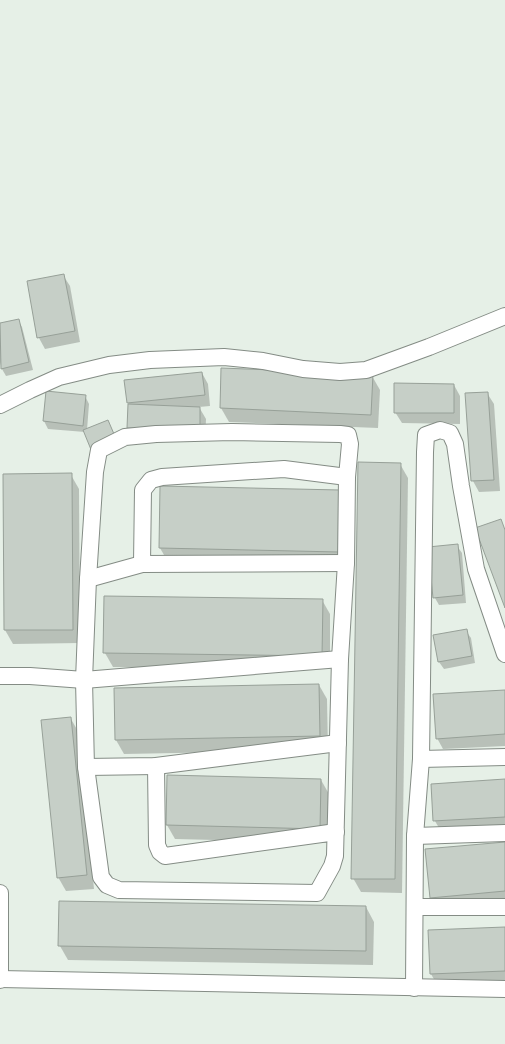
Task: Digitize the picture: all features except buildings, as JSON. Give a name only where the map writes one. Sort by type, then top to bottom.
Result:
[{"type":"street","points":[[0,405],[59,377],[109,366],[150,360],[224,357],[263,361],[312,370],[340,372],[366,370],[505,316]]},
{"type":"street","points":[[414,988],[415,836],[421,759],[425,452],[426,435],[440,430],[450,433],[456,444],[461,486],[476,569],[505,654]]},
{"type":"street","points":[[232,432],[340,434],[348,435],[350,444],[347,478],[346,563],[340,659],[335,856],[332,866],[317,893],[118,890],[106,886],[101,877],[86,767],[84,680],[88,579],[95,472],[99,450],[125,437],[156,434],[232,432]]},
{"type":"street","points":[[142,564],[144,490],[151,480],[162,477],[284,470],[347,478]]},
{"type":"street","points":[[88,579],[142,564],[346,563]]},
{"type":"street","points":[[0,676],[84,680],[340,659]]},
{"type":"street","points":[[86,767],[156,766],[338,744]]},
{"type":"street","points":[[421,759],[505,757]]},
{"type":"street","points":[[156,766],[157,845],[160,852],[165,856],[336,832]]},
{"type":"street","points":[[415,836],[505,833]]},
{"type":"street","points":[[0,893],[0,980],[505,989]]},
{"type":"street","points":[[416,907],[505,907]]}]
